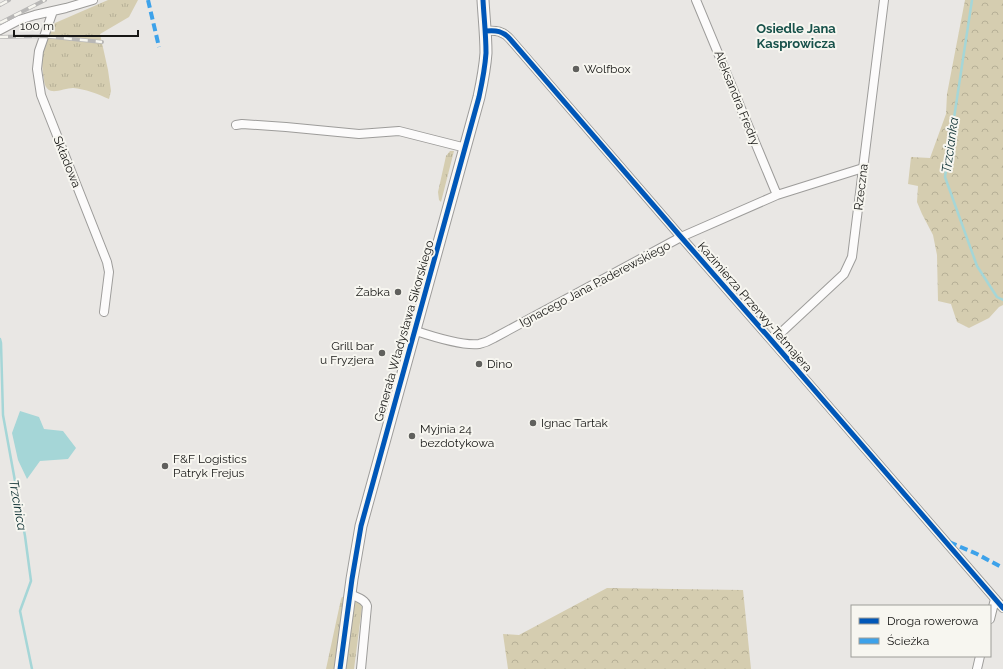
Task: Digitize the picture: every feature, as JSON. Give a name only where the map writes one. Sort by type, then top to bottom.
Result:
[{"type":"main road","name":"Generała Władysława Sikorskiego","points":[[340,669],[350,594],[362,526],[479,97],[486,55],[486,30],[482,0]]},
{"type":"street","points":[[0,30],[19,20],[93,0]]},
{"type":"street","name":"Aleksandra Fredry","points":[[696,0],[777,195]]},
{"type":"street","name":"Rzeczna","points":[[772,341],[844,274],[852,257],[884,0]]},
{"type":"street","name":"Składowa","points":[[53,11],[39,51],[37,69],[41,95],[107,262],[109,272],[104,312]]},
{"type":"street","name":"Kazimierza Przerwy-Tetmajera","points":[[486,30],[501,32],[510,39],[1003,608]]},
{"type":"street","points":[[236,125],[242,124],[286,127],[359,134],[399,131],[466,148]]},
{"type":"street","name":"Ignacego Jana Paderewskiego","points":[[416,331],[466,343],[477,344],[485,342],[681,237],[777,195],[863,168]]},
{"type":"street","points":[[350,594],[367,603],[361,669]]},
{"type":"street","points":[[991,616],[996,599]]},
{"type":"street","points":[[976,669],[980,657]]},
{"type":"green space","points":[[108,0],[138,0],[129,17],[100,34],[111,91],[109,99],[91,92],[73,88],[54,91],[48,89],[44,83],[42,57],[47,36],[55,23]]},
{"type":"green space","points":[[965,0],[1003,0],[1003,305],[999,307],[989,318],[969,328],[957,322],[951,304],[938,301],[937,255],[933,235],[917,202],[918,186],[908,184],[911,157],[930,158],[946,114],[947,94]]},
{"type":"green space","points":[[450,151],[454,151],[441,202],[439,200],[438,192],[446,156]]},
{"type":"green space","points":[[607,588],[743,590],[751,669],[508,669],[503,634],[519,635]]},
{"type":"green space","points":[[344,597],[336,669],[326,669],[341,599]]},
{"type":"green space","points":[[357,601],[362,607],[354,669],[344,669],[354,603]]},
{"type":"water","points":[[20,411],[39,417],[44,429],[63,431],[76,448],[68,459],[40,461],[27,479],[18,460],[12,433]]},
{"type":"waterway","name":"Trzcianka","points":[[972,0],[945,177],[977,266],[997,297],[1003,300]]},
{"type":"waterway","name":"Trzcinica","points":[[0,339],[3,415],[25,536],[31,581],[20,611],[32,669]]},
{"type":"railway","points":[[0,5],[9,0]]},
{"type":"railway","points":[[0,23],[45,0]]},
{"type":"railway","points":[[0,37],[43,36],[102,42]]},
{"type":"marked path","points":[[148,0],[159,47]]},
{"type":"marked path","points":[[949,542],[977,554],[1003,568]]},
{"type":"cycle path","points":[[340,669],[352,579],[361,526],[479,97],[486,53],[483,0]]},
{"type":"cycle path","points":[[486,31],[499,32],[505,34],[510,39],[1003,608]]},
{"type":"place","name":"Wolfbox","points":[[576,69]]},
{"type":"place","name":"Żabka","points":[[398,292]]},
{"type":"place","name":"Grill bar u Fryzjera","points":[[382,353]]},
{"type":"place","name":"Dino","points":[[479,364]]},
{"type":"place","name":"Ignac Tartak","points":[[533,423]]},
{"type":"place","name":"Myjnia 24 bezdotykowa","points":[[412,436]]},
{"type":"place","name":"F&F Logistics Patryk Frejus","points":[[165,466]]},
{"type":"district","name":"Osiedle Jana Kasprowicza","points":[[796,36]]}]
